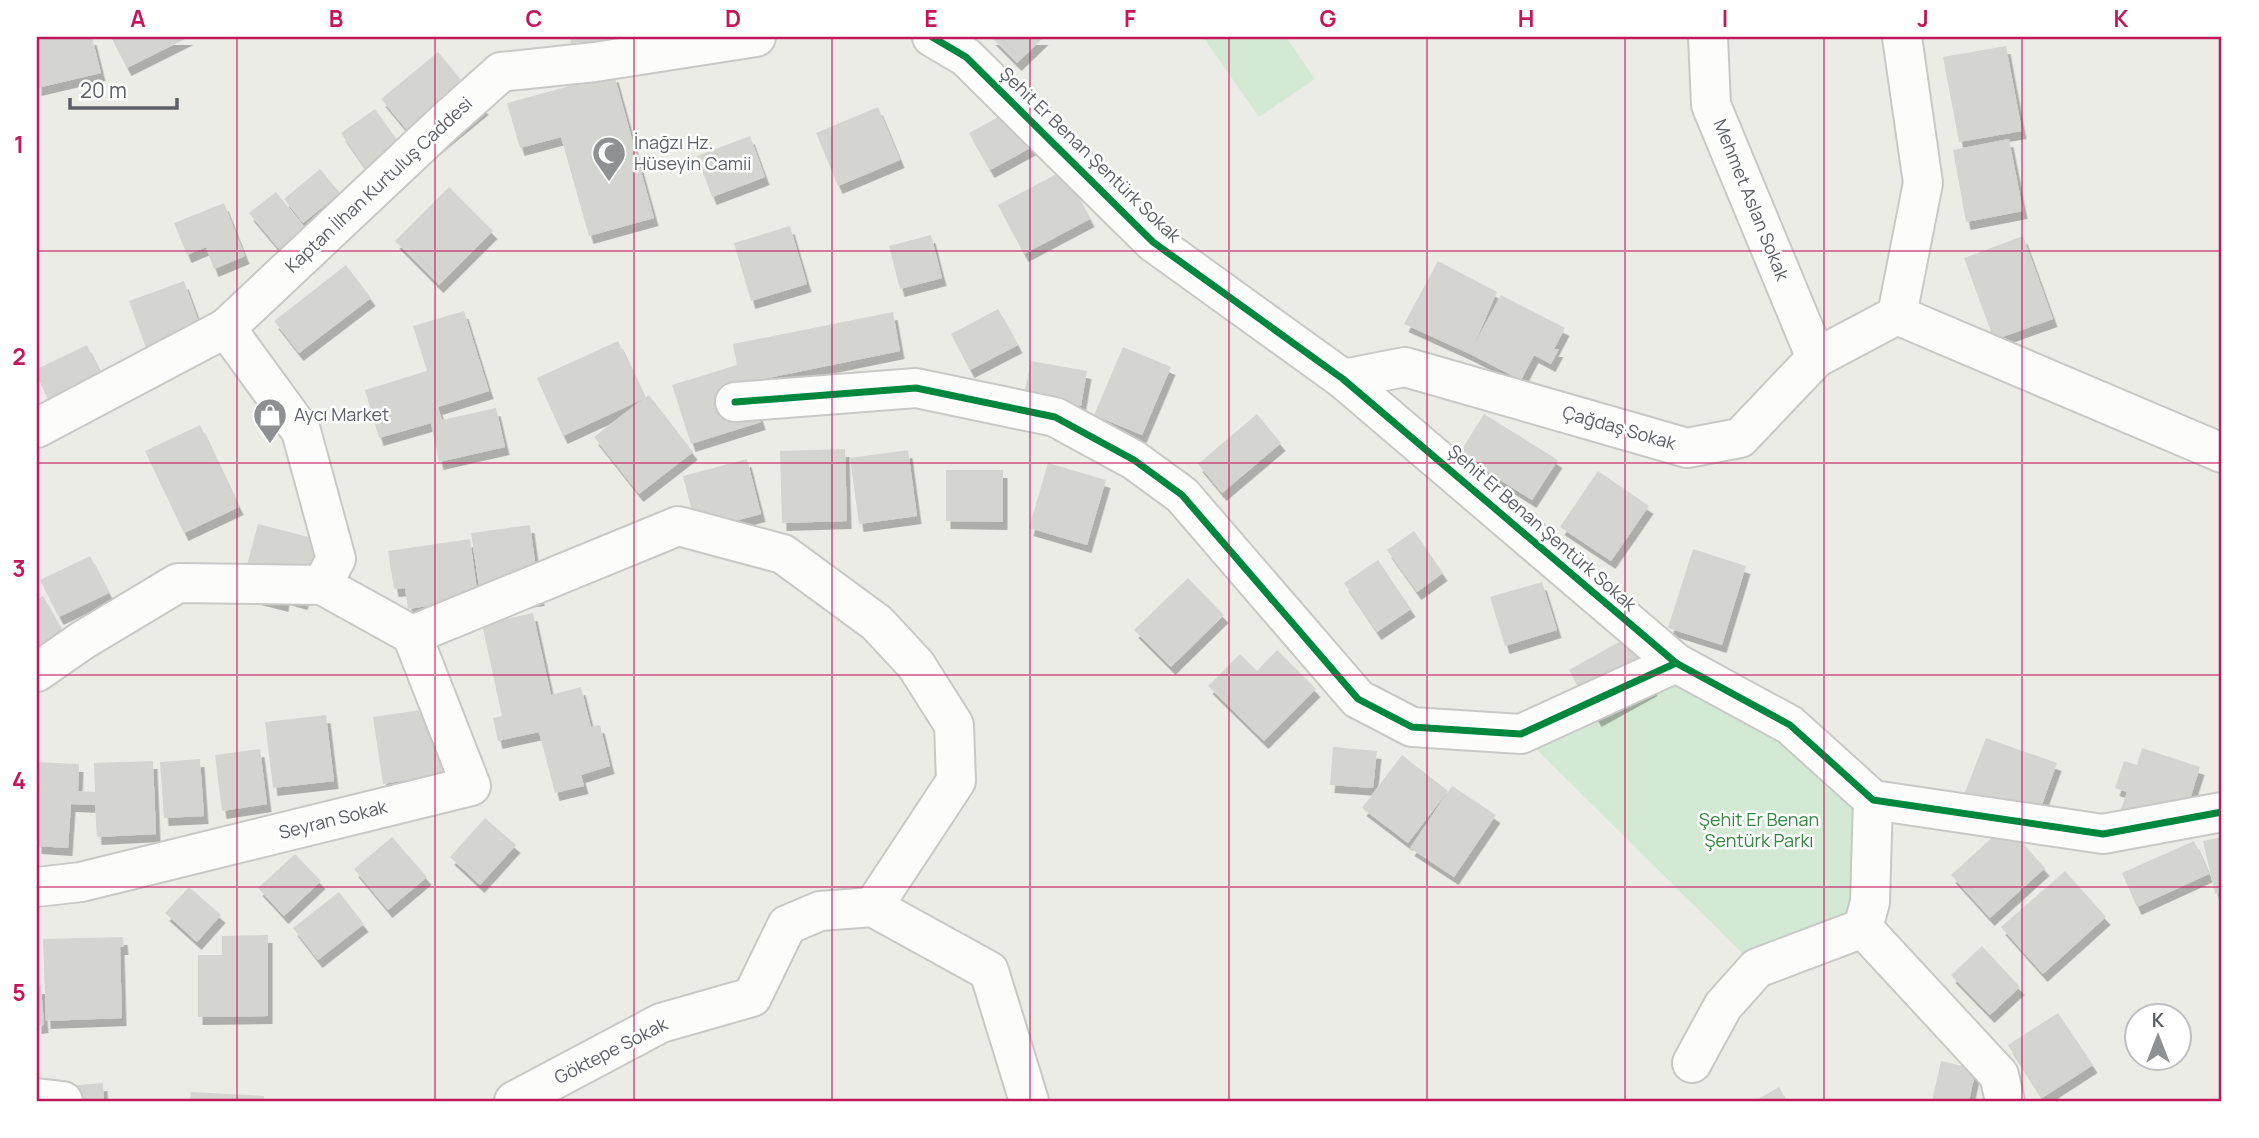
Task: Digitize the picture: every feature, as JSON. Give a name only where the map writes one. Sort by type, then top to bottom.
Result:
[{"type":"street","name":"Kaptan İlhan Kurtuluş Caddesi","points":[[37,428],[226,328],[435,131],[501,72],[531,53],[595,62],[756,37]]},
{"type":"street","name":"Şehit Er Benan Şentürk Sokak","points":[[932,37],[966,57],[1153,242],[1343,379],[1675,663],[1790,725],[1873,800]]},
{"type":"street","name":"Mehmet Aslan Sokak","points":[[1708,37],[1711,104],[1816,358]]},
{"type":"street","points":[[1902,37],[1923,183],[1896,315],[2222,453]]},
{"type":"street","name":"Çağdaş Sokak","points":[[1343,379],[1405,367],[1688,448],[1740,438],[1816,358],[1896,315]]},
{"type":"street","points":[[226,328],[301,431],[336,559],[322,585]]},
{"type":"street","points":[[735,402],[916,388],[1055,417],[1134,460],[1182,495],[1357,699],[1412,727],[1521,734],[1675,663]]},
{"type":"street","points":[[37,672],[83,640],[178,583],[322,585],[412,635],[678,526],[783,554],[877,623],[916,665],[954,725],[956,781],[873,907],[989,971],[1029,1101]]},
{"type":"street","name":"Seyran Sokak","points":[[37,887],[81,883],[471,786],[412,635]]},
{"type":"street","points":[[1863,928],[1870,902],[1873,800],[2103,834],[2222,812]]},
{"type":"street","name":"Göktepe Sokak","points":[[514,1101],[661,1023],[752,997],[787,925],[820,911],[873,907]]},
{"type":"street","points":[[1692,1063],[1723,1006],[1757,968],[1863,928]]},
{"type":"street","points":[[1863,928],[1999,1075],[2005,1101]]},
{"type":"street","points":[[37,1098],[63,1101]]},
{"type":"green space","points":[[1203,37],[1286,37],[1315,79],[1259,117]]},
{"type":"green space","name":"Şehit Er Benan Şentürk Parkı","points":[[1676,663],[1873,800],[1870,902],[1757,968],[1521,734]]},
{"type":"building","points":[[37,37],[92,37],[101,73],[37,88]]},
{"type":"building","points":[[111,37],[189,37],[127,68]]},
{"type":"building","points":[[570,37],[628,37],[629,47],[572,53]]},
{"type":"building","points":[[991,37],[1044,37],[1017,63]]},
{"type":"building","points":[[2006,46],[2022,131],[1959,142],[1943,57]]},
{"type":"building","points":[[438,52],[484,107],[427,154],[381,99]]},
{"type":"building","name":"İnağzı Hz. Hüseyin Camii","points":[[614,74],[654,218],[589,236],[561,137],[520,148],[507,103]]},
{"type":"building","points":[[878,107],[900,160],[838,186],[816,133]]},
{"type":"building","points":[[375,109],[403,148],[368,172],[341,133]]},
{"type":"building","points":[[1013,109],[1034,146],[990,170],[969,133]]},
{"type":"building","points":[[750,136],[765,177],[712,197],[697,156]]},
{"type":"building","points":[[2009,139],[2023,211],[1966,222],[1953,150]]},
{"type":"building","points":[[320,169],[340,193],[303,223],[284,199]]},
{"type":"building","points":[[1064,170],[1090,219],[1024,254],[998,205]]},
{"type":"building","points":[[449,187],[493,231],[439,285],[395,241]]},
{"type":"building","points":[[276,192],[305,228],[279,249],[249,213]]},
{"type":"building","points":[[224,203],[245,256],[214,269],[206,247],[187,255],[174,223]]},
{"type":"building","points":[[790,226],[807,284],[751,301],[734,243]]},
{"type":"building","points":[[931,235],[942,278],[900,289],[889,246]]},
{"type":"building","points":[[2023,236],[2053,319],[1994,340],[1964,258]]},
{"type":"building","points":[[1438,261],[1497,292],[1474,345],[1501,295],[1565,328],[1554,349],[1559,349],[1551,364],[1534,355],[1521,380],[1404,324]]},
{"type":"building","points":[[346,265],[371,298],[299,353],[274,321]]},
{"type":"building","points":[[184,281],[205,339],[150,359],[129,301]]},
{"type":"building","points":[[998,309],[1018,345],[970,370],[951,334]]},
{"type":"building","points":[[464,311],[489,391],[438,407],[442,420],[496,408],[505,447],[439,462],[431,423],[379,438],[365,390],[427,371],[413,326]]},
{"type":"building","points":[[893,312],[900,351],[749,382],[761,422],[691,444],[672,385],[737,365],[733,344]]},
{"type":"building","points":[[618,341],[645,398],[649,395],[693,452],[639,494],[594,437],[643,399],[563,436],[537,378]]},
{"type":"building","points":[[87,345],[108,389],[55,414],[37,376],[37,369]]},
{"type":"building","points":[[1123,347],[1171,367],[1142,435],[1094,415]]},
{"type":"building","points":[[1031,361],[1087,371],[1081,406],[1024,396]]},
{"type":"building","points":[[1257,414],[1281,443],[1222,493],[1198,464]]},
{"type":"building","points":[[1484,414],[1558,460],[1532,500],[1459,454]]},
{"type":"building","points":[[200,425],[239,507],[184,533],[145,451]]},
{"type":"building","points":[[845,449],[847,521],[782,523],[780,451]]},
{"type":"building","points":[[908,450],[917,516],[859,524],[850,458]]},
{"type":"building","points":[[747,459],[761,514],[697,531],[683,476]]},
{"type":"building","points":[[1048,463],[1106,480],[1087,545],[1029,528]]},
{"type":"building","points":[[946,470],[1003,470],[1003,522],[946,521]]},
{"type":"building","points":[[1598,471],[1649,506],[1611,561],[1560,527]]},
{"type":"building","points":[[258,524],[320,540],[303,602],[285,597],[284,604],[257,597],[243,580]]},
{"type":"building","points":[[530,525],[540,598],[482,606],[471,533]]},
{"type":"building","points":[[1414,531],[1443,573],[1417,592],[1387,550]]},
{"type":"building","points":[[470,539],[478,598],[408,609],[405,588],[394,589],[388,551]]},
{"type":"building","points":[[1693,549],[1746,566],[1722,645],[1668,628]]},
{"type":"building","points":[[90,556],[109,593],[59,617],[40,580]]},
{"type":"building","points":[[1378,560],[1411,609],[1377,632],[1344,583]]},
{"type":"building","points":[[1188,578],[1224,615],[1171,667],[1134,630]]},
{"type":"building","points":[[1542,582],[1557,630],[1505,646],[1490,597]]},
{"type":"building","points":[[43,596],[77,656],[37,678],[37,600]]},
{"type":"building","points":[[533,613],[551,695],[581,687],[591,727],[600,725],[610,766],[581,775],[584,786],[555,793],[539,732],[498,741],[493,718],[502,716],[482,624]]},
{"type":"building","points":[[1626,638],[1653,688],[1597,719],[1569,670]]},
{"type":"building","points":[[1277,650],[1316,689],[1264,741],[1208,686],[1240,654],[1257,671]]},
{"type":"building","points":[[434,708],[443,774],[383,784],[373,717]]},
{"type":"building","points":[[326,715],[334,781],[273,788],[265,722]]},
{"type":"building","points":[[1986,738],[2057,763],[2032,832],[1960,805]]},
{"type":"building","points":[[1333,747],[1377,751],[1373,788],[1330,785]]},
{"type":"building","points":[[2142,748],[2200,767],[2180,831],[2120,812],[2127,792],[2115,788],[2124,761],[2137,765]]},
{"type":"building","points":[[260,749],[267,804],[222,811],[215,755]]},
{"type":"building","points":[[1402,755],[1448,791],[1408,843],[1362,808]]},
{"type":"building","points":[[200,759],[204,816],[164,818],[160,762]]},
{"type":"building","points":[[153,761],[156,834],[97,837],[95,805],[71,804],[68,848],[37,846],[37,762],[79,764],[78,791],[95,792],[94,763]]},
{"type":"building","points":[[1452,786],[1496,815],[1454,877],[1410,848]]},
{"type":"building","points":[[485,818],[516,845],[480,885],[450,857]]},
{"type":"building","points":[[2006,825],[2045,868],[1990,918],[1951,875]]},
{"type":"building","points":[[392,837],[427,877],[388,910],[354,869]]},
{"type":"building","points":[[2222,837],[2222,892],[2215,894],[2203,841]]},
{"type":"building","points":[[2194,841],[2209,874],[2137,907],[2122,873]]},
{"type":"building","points":[[295,854],[321,881],[284,916],[258,888]]},
{"type":"building","points":[[2065,871],[2106,917],[2043,974],[2001,927]]},
{"type":"building","points":[[189,887],[221,915],[197,942],[165,913]]},
{"type":"building","points":[[339,892],[364,924],[318,960],[293,928]]},
{"type":"building","points":[[268,935],[268,1016],[198,1017],[198,955],[222,955],[222,936]]},
{"type":"building","points":[[123,937],[124,947],[120,947],[122,1018],[46,1021],[43,939]]},
{"type":"building","points":[[1982,946],[2020,987],[1990,1015],[1951,975]]},
{"type":"building","points":[[37,986],[41,986],[44,1025],[37,1026]]},
{"type":"building","points":[[2058,1013],[2093,1065],[2042,1098],[2008,1045]]},
{"type":"building","points":[[1941,1061],[1976,1069],[1969,1101],[1932,1101]]},
{"type":"building","points":[[103,1083],[104,1101],[44,1101],[43,1088]]},
{"type":"building","points":[[1779,1087],[1787,1101],[1755,1101]]},
{"type":"building","points":[[191,1092],[264,1096],[264,1101],[190,1101]]},
{"type":"cycle path","points":[[932,37],[966,57],[1153,242],[1343,379],[1676,663],[1790,725],[1873,800],[2103,834],[2222,812]]},
{"type":"cycle path","points":[[735,402],[916,388],[1055,417],[1134,460],[1182,495],[1358,699],[1412,727],[1521,734],[1676,663]]},
{"type":"place","name":"İnağzı Hz. Hüseyin Camii","points":[[609,183]]},
{"type":"place","name":"Aycı Market","points":[[270,445]]}]
